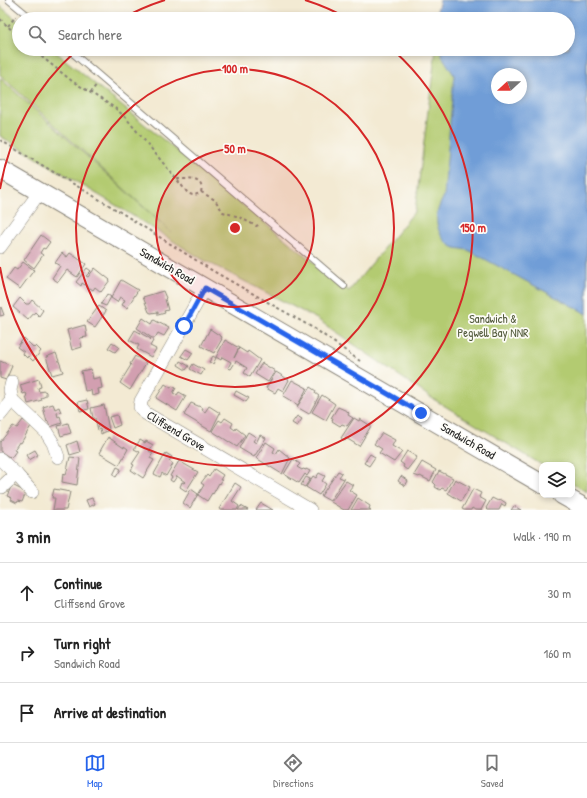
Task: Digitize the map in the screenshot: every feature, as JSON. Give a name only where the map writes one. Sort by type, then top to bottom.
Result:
[{"type":"street","name":"Sandwich Road","points":[[0,169],[539,482]]},
{"type":"street","points":[[0,247],[39,193]]},
{"type":"street","name":"Cliffsend Grove","points":[[205,288],[141,401],[140,407],[145,412],[310,510]]},
{"type":"street","points":[[12,382],[10,390],[12,400],[46,432],[53,443],[58,457]]},
{"type":"street","points":[[0,415],[12,400]]},
{"type":"street","points":[[0,459],[32,492]]},
{"type":"street","points":[[2,487],[16,474]]},
{"type":"street","points":[[567,498],[587,509]]},
{"type":"lane","points":[[9,0],[23,12]]},
{"type":"lane","points":[[76,56],[344,286]]},
{"type":"path","points":[[0,19],[12,30]]},
{"type":"path","points":[[8,26],[12,21]]},
{"type":"path","points":[[41,56],[72,81],[115,108],[126,118],[187,192],[192,195],[196,195],[201,192]]},
{"type":"path","points":[[0,140],[117,210],[213,271],[315,329],[360,361]]},
{"type":"path","points":[[176,179],[197,181],[201,184],[201,192]]},
{"type":"path","points":[[201,192],[215,200],[223,212],[239,217],[251,224],[256,226],[261,224],[266,218]]},
{"type":"green space","name":"Sandwich & Pegwell Bay NNR","points":[[587,0],[587,492],[575,485],[575,462],[539,463],[430,397],[317,319],[200,258],[122,209],[0,136],[0,78],[171,232],[0,75],[0,6],[12,16],[12,56],[61,56],[349,291],[415,211],[435,56],[575,56],[575,12]]},
{"type":"water","points":[[440,0],[587,0],[587,314],[468,250],[450,246],[440,234],[437,224],[438,210],[444,196],[454,75],[442,56],[575,56],[575,12],[437,11]]},
{"type":"building","points":[[41,235],[50,242],[45,249],[43,248],[40,253],[43,255],[34,268],[24,260]]},
{"type":"building","points":[[62,253],[67,257],[70,253],[86,264],[77,277],[67,270],[58,282],[52,278],[60,266],[55,263]]},
{"type":"building","points":[[23,262],[34,270],[20,289],[6,279],[14,268],[17,270]]},
{"type":"building","points":[[87,268],[91,271],[86,276],[88,277],[95,268],[110,280],[101,292],[95,287],[93,290],[82,283],[81,286],[76,282]]},
{"type":"building","points":[[121,280],[138,290],[127,308],[122,305],[125,300],[120,297],[117,302],[111,298]]},
{"type":"building","points":[[163,291],[168,310],[164,311],[165,313],[158,315],[158,312],[149,312],[143,297]]},
{"type":"building","points":[[107,294],[111,297],[106,306],[101,304]]},
{"type":"building","points":[[20,298],[26,304],[29,304],[32,300],[43,310],[39,316],[35,312],[28,320],[13,307]]},
{"type":"building","points":[[99,306],[106,311],[95,327],[87,322]]},
{"type":"building","points":[[0,307],[4,315],[0,316]]},
{"type":"building","points":[[143,318],[152,324],[154,320],[169,328],[164,336],[158,333],[155,338],[152,338],[137,328]]},
{"type":"building","points":[[85,325],[87,337],[80,338],[82,347],[72,350],[67,330]]},
{"type":"building","points":[[210,329],[222,337],[214,353],[201,346]]},
{"type":"building","points":[[135,330],[153,341],[150,346],[156,349],[151,357],[137,349],[139,345],[129,340]]},
{"type":"building","points":[[24,338],[34,348],[36,346],[41,351],[33,361],[28,356],[27,358],[23,354],[24,352],[17,347]]},
{"type":"building","points":[[225,340],[247,353],[248,351],[260,360],[250,377],[244,373],[247,368],[236,361],[231,369],[228,368],[231,362],[222,357],[221,360],[216,357]]},
{"type":"building","points":[[112,342],[119,347],[115,352],[108,348]]},
{"type":"building","points":[[186,349],[193,353],[188,360],[181,356]]},
{"type":"building","points":[[56,353],[63,372],[52,375],[46,357]]},
{"type":"building","points":[[135,356],[146,363],[130,390],[120,383]]},
{"type":"building","points":[[213,356],[216,358],[213,364],[209,362]]},
{"type":"building","points":[[0,361],[12,366],[6,380],[0,378]]},
{"type":"building","points":[[180,361],[189,366],[186,370],[178,365]]},
{"type":"building","points":[[262,363],[275,371],[268,382],[255,374]]},
{"type":"building","points":[[193,364],[204,370],[201,375],[190,369]]},
{"type":"building","points":[[91,369],[93,379],[100,377],[102,388],[98,389],[99,394],[92,396],[91,390],[85,391],[81,371]]},
{"type":"building","points":[[276,372],[289,380],[283,391],[278,388],[275,393],[266,388]]},
{"type":"building","points":[[39,379],[41,387],[38,388],[39,392],[45,391],[46,396],[41,398],[42,400],[28,404],[27,395],[26,393],[23,394],[20,385]]},
{"type":"building","points":[[292,380],[307,388],[298,405],[283,396]]},
{"type":"building","points":[[165,384],[171,388],[172,386],[176,388],[173,393],[177,395],[179,392],[186,396],[177,411],[156,398]]},
{"type":"building","points":[[310,387],[316,391],[315,393],[319,396],[309,414],[297,407]]},
{"type":"building","points":[[236,391],[249,398],[246,402],[234,395]]},
{"type":"building","points":[[322,395],[335,404],[326,420],[312,412]]},
{"type":"building","points":[[87,400],[89,409],[80,411],[78,402]]},
{"type":"building","points":[[191,403],[203,408],[202,410],[205,412],[209,406],[220,413],[211,431],[184,415]]},
{"type":"building","points":[[53,404],[55,409],[59,407],[61,412],[57,413],[58,417],[60,416],[62,423],[50,427],[43,407]]},
{"type":"building","points":[[104,405],[109,430],[101,434],[100,429],[98,430],[95,418],[93,418],[91,408]]},
{"type":"building","points":[[338,407],[347,411],[349,413],[348,415],[353,418],[347,426],[342,424],[340,426],[332,421],[333,418],[331,418]]},
{"type":"building","points":[[117,415],[120,425],[113,428],[109,417]]},
{"type":"building","points":[[297,416],[302,419],[297,426],[292,423]]},
{"type":"building","points":[[225,418],[233,423],[231,427],[235,430],[236,428],[245,435],[237,447],[212,431],[219,420],[222,422]]},
{"type":"building","points":[[354,418],[359,421],[360,419],[371,426],[359,446],[346,438],[345,441],[341,438]]},
{"type":"building","points":[[23,420],[31,426],[21,443],[19,442],[14,450],[16,451],[11,458],[0,451],[0,442],[13,426],[17,428]]},
{"type":"building","points":[[68,423],[71,433],[61,436],[58,426]]},
{"type":"building","points":[[248,432],[256,437],[253,441],[256,443],[260,435],[266,438],[254,457],[239,448]]},
{"type":"building","points":[[382,433],[395,440],[392,446],[402,452],[394,462],[379,453],[382,449],[374,444]]},
{"type":"building","points":[[108,437],[124,448],[124,446],[128,449],[119,465],[99,453]]},
{"type":"building","points":[[140,440],[145,443],[146,441],[153,445],[149,451],[153,453],[150,458],[154,460],[143,478],[131,470],[134,465],[132,464],[140,452],[134,449]]},
{"type":"building","points":[[77,441],[80,452],[70,455],[67,445]]},
{"type":"building","points":[[266,442],[275,448],[273,452],[276,454],[279,449],[290,458],[282,474],[256,458]]},
{"type":"building","points":[[35,450],[38,455],[29,460],[26,455]]},
{"type":"building","points":[[407,451],[417,457],[407,470],[400,462]]},
{"type":"building","points":[[166,453],[172,457],[169,461],[173,464],[166,476],[162,473],[160,477],[154,474]]},
{"type":"building","points":[[370,454],[375,457],[369,466],[364,463]]},
{"type":"building","points":[[70,457],[80,458],[77,485],[62,482],[63,474],[66,475]]},
{"type":"building","points":[[293,459],[300,464],[297,467],[302,470],[306,469],[310,471],[307,476],[305,474],[299,483],[284,474]]},
{"type":"building","points":[[179,461],[198,472],[186,491],[180,487],[182,482],[185,482],[177,476],[173,482],[170,480],[172,477],[170,476]]},
{"type":"building","points":[[422,462],[436,470],[430,481],[414,475]]},
{"type":"building","points":[[117,467],[121,469],[116,477],[113,475]]},
{"type":"building","points":[[214,469],[223,475],[220,480],[222,480],[207,501],[198,495],[204,485],[201,483],[207,475],[209,477]]},
{"type":"building","points":[[338,471],[342,473],[339,477],[344,479],[330,501],[321,496]]},
{"type":"building","points":[[439,471],[453,478],[446,490],[442,488],[440,490],[435,487],[436,485],[433,482]]},
{"type":"building","points":[[319,473],[325,476],[322,481],[326,484],[319,495],[306,487],[313,476],[316,478]]},
{"type":"building","points":[[401,476],[408,481],[405,486],[398,481]]},
{"type":"building","points":[[306,477],[310,479],[305,487],[301,485]]},
{"type":"building","points":[[455,479],[470,487],[461,501],[448,493]]},
{"type":"building","points":[[346,481],[353,485],[349,490],[357,495],[348,510],[344,510],[331,502]]},
{"type":"building","points":[[235,483],[241,487],[232,501],[239,506],[237,510],[219,509]]},
{"type":"building","points":[[12,485],[26,492],[22,502],[18,501],[17,503],[11,500],[12,498],[7,496]]},
{"type":"building","points":[[54,489],[70,492],[66,510],[53,510],[55,498],[52,498]]},
{"type":"building","points":[[191,489],[198,494],[190,508],[183,503]]},
{"type":"building","points":[[473,489],[481,493],[479,497],[486,501],[481,510],[475,510],[472,508],[471,510],[464,510],[462,509]]},
{"type":"building","points":[[92,498],[95,504],[89,507],[86,500]]},
{"type":"building","points":[[358,498],[370,506],[369,509],[371,510],[351,510]]},
{"type":"building","points":[[492,498],[498,501],[500,499],[506,503],[505,506],[502,504],[499,510],[488,510],[486,508]]},
{"type":"building","points":[[261,503],[273,510],[256,510]]},
{"type":"building","points":[[241,506],[248,510],[238,510]]},
{"type":"building","points":[[514,506],[521,510],[511,510]]},
{"type":"route","points":[[184,326],[205,288],[421,413]]}]
